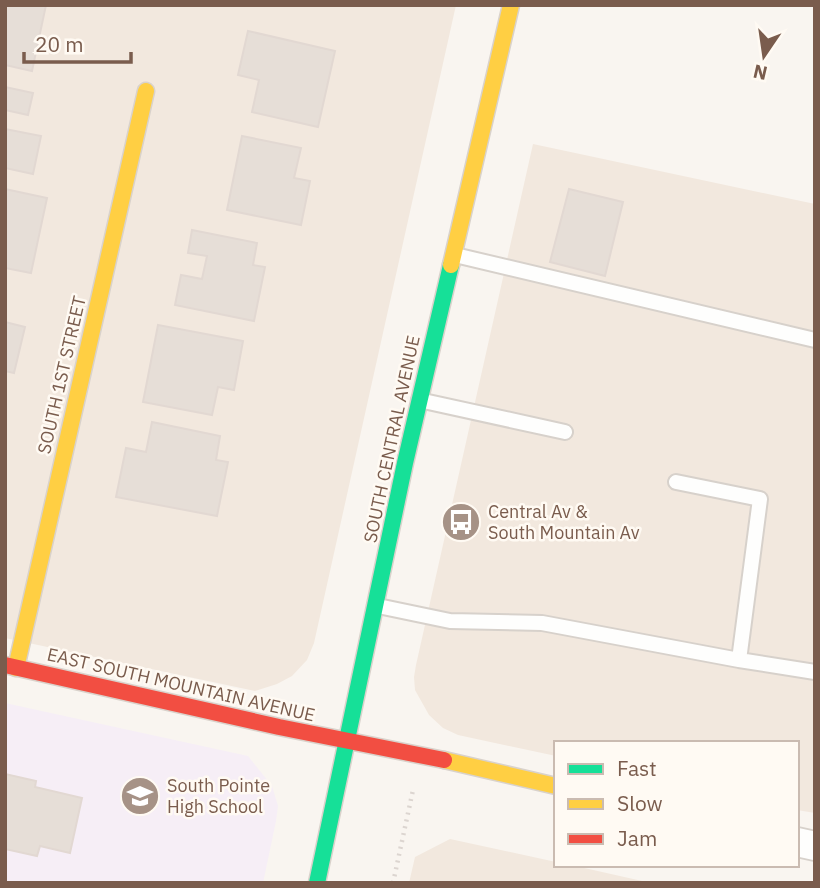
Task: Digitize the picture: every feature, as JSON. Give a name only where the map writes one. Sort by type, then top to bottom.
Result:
[{"type":"street","name":"SOUTH CENTRAL AVENUE","points":[[317,883],[419,400],[511,5]]},
{"type":"street","name":"SOUTH 1ST STREET","points":[[11,667],[146,91]]},
{"type":"street","name":"EAST SOUTH MOUNTAIN AVENUE","points":[[11,667],[554,786]]},
{"type":"lane","points":[[453,255],[815,341]]},
{"type":"lane","points":[[419,400],[565,432]]},
{"type":"lane","points":[[676,482],[760,499],[739,660]]},
{"type":"lane","points":[[376,606],[450,621],[542,623],[815,672]]},
{"type":"path","points":[[393,883],[420,755]]},
{"type":"shaded area","points":[[5,5],[456,5],[314,643],[307,660],[292,676],[277,684],[255,691],[5,638]]},
{"type":"shaded area","points":[[533,144],[815,204],[815,813],[799,810],[799,741],[554,741],[554,756],[458,735],[443,728],[429,715],[415,690],[416,665]]},
{"type":"shaded area","name":"South Pointe High School","points":[[5,703],[248,756],[272,786],[278,806],[263,883],[5,883]]},
{"type":"shaded area","points":[[450,839],[554,862],[554,867],[580,867],[651,883],[409,883],[415,857]]},
{"type":"building","points":[[5,5],[46,5],[32,71],[5,65]]},
{"type":"building","points":[[248,31],[335,51],[318,127],[252,112],[259,80],[238,75]]},
{"type":"building","points":[[5,87],[33,93],[28,115],[5,110]]},
{"type":"building","points":[[5,129],[41,136],[33,174],[5,168]]},
{"type":"building","points":[[242,136],[301,148],[294,178],[310,181],[301,225],[227,210]]},
{"type":"building","points":[[5,189],[47,198],[31,273],[5,268]]},
{"type":"building","points":[[569,189],[623,202],[605,276],[550,262]]},
{"type":"building","points":[[192,230],[257,243],[253,265],[265,267],[254,321],[175,305],[181,275],[202,279],[207,256],[188,253]]},
{"type":"building","points":[[5,322],[25,327],[14,373],[5,371]]},
{"type":"building","points":[[158,325],[243,341],[234,390],[218,387],[212,415],[143,402]]},
{"type":"building","points":[[152,422],[220,436],[216,460],[228,462],[217,516],[116,497],[126,448],[146,452]]},
{"type":"building","points":[[5,774],[36,781],[35,787],[82,798],[70,853],[40,846],[37,856],[5,849]]},
{"type":"traffic: fast","points":[[317,883],[405,463],[451,265]]},
{"type":"traffic: slow","points":[[451,265],[511,5]]},
{"type":"traffic: slow","points":[[16,668],[146,91]]},
{"type":"traffic: slow","points":[[444,760],[554,786]]},
{"type":"traffic: jam","points":[[5,665],[279,727],[444,760]]},
{"type":"place","name":"Central Av & South Mountain Av","points":[[461,522]]},
{"type":"place","name":"South Pointe High School","points":[[140,796]]}]
